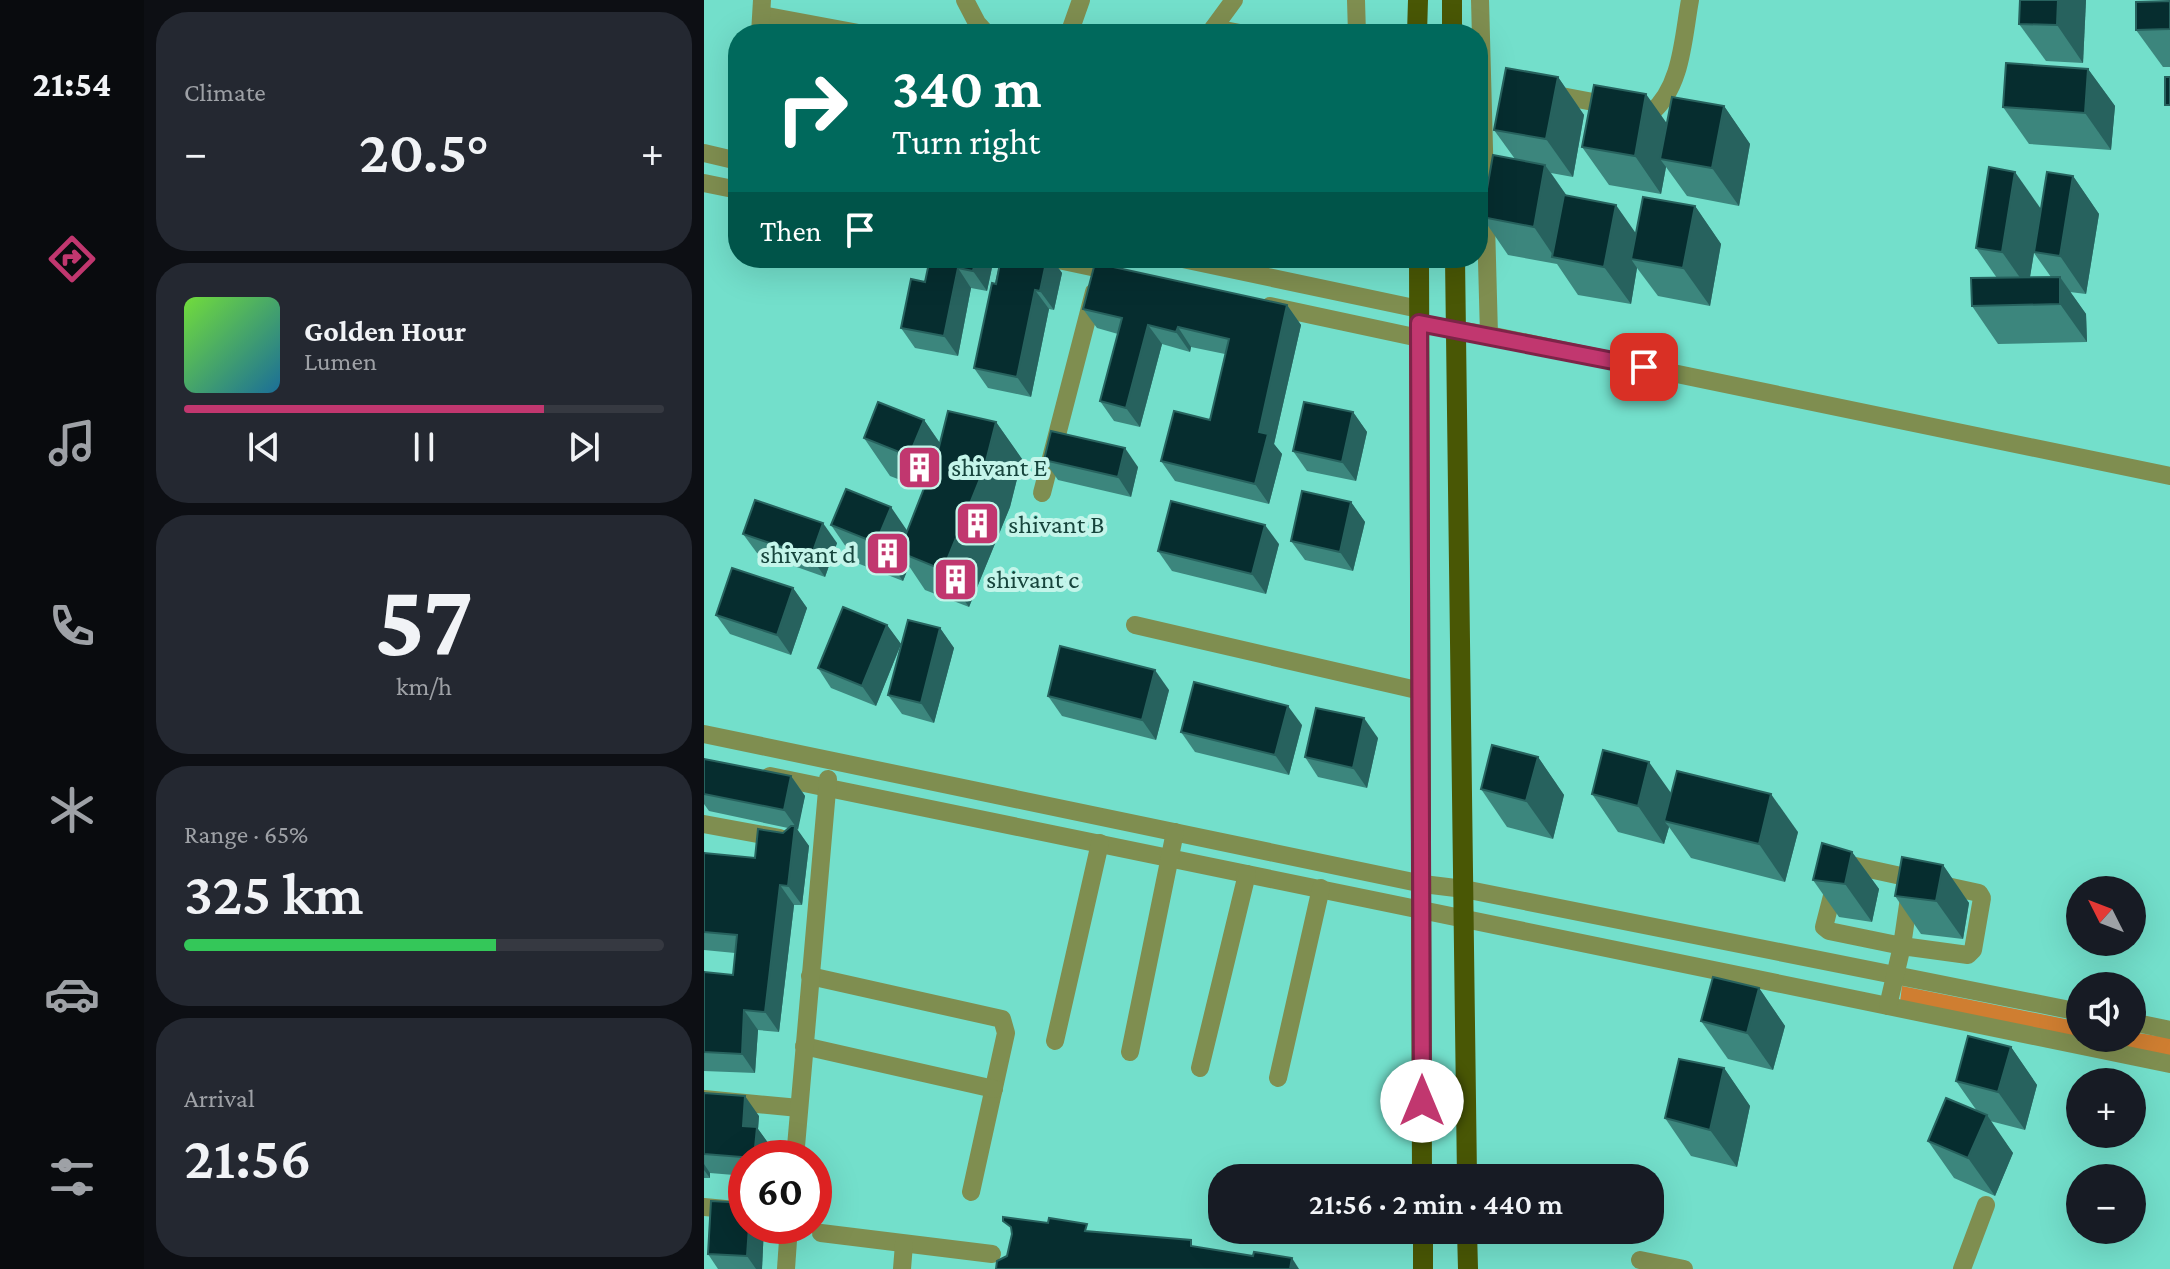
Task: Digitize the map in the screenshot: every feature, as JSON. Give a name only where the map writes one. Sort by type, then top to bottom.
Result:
[{"type":"main road","points":[[1417,24],[1418,0]]},
{"type":"main road","points":[[1452,0],[1452,24]]},
{"type":"main road","points":[[1419,268],[1422,1164]]},
{"type":"main road","points":[[1455,268],[1467,1164]]},
{"type":"main road","points":[[1423,1244],[1423,1269]]},
{"type":"main road","points":[[1467,1244],[1468,1269]]},
{"type":"street","points":[[965,0],[978,24]]},
{"type":"street","points":[[1073,24],[1081,0]]},
{"type":"street","points":[[1216,24],[1234,0]]},
{"type":"street","points":[[1356,0],[1357,24]]},
{"type":"street","points":[[1480,0],[1483,24]]},
{"type":"street","points":[[1528,90],[1651,113],[1664,103],[1673,87],[1690,0]]},
{"type":"street","points":[[761,16],[807,24]]},
{"type":"street","points":[[1488,73],[1489,335]]},
{"type":"street","points":[[704,153],[728,159]]},
{"type":"street","points":[[704,183],[728,188]]},
{"type":"street","points":[[1042,493],[1101,268]]},
{"type":"street","points":[[1112,268],[1131,276]]},
{"type":"street","points":[[1215,268],[1419,323]]},
{"type":"street","points":[[1252,302],[1489,335],[2170,476]]},
{"type":"street","points":[[1135,625],[1421,691]]},
{"type":"street","points":[[704,734],[1423,884],[1464,889],[2066,1009]]},
{"type":"street","points":[[796,1140],[825,788],[833,761]]},
{"type":"street","points":[[749,772],[2170,1064]]},
{"type":"street","points":[[704,824],[794,841]]},
{"type":"street","points":[[1130,1052],[1175,832]]},
{"type":"street","points":[[1055,1041],[1100,843]]},
{"type":"street","points":[[1840,865],[1979,893],[1982,898],[1973,950],[1968,955],[1902,946],[1829,931],[1824,927],[1840,865]]},
{"type":"street","points":[[1200,1068],[1247,874]]},
{"type":"street","points":[[1888,1006],[1902,946],[1912,878]]},
{"type":"street","points":[[1278,1078],[1321,888]]},
{"type":"street","points":[[810,976],[1002,1019],[1006,1033],[971,1192]]},
{"type":"street","points":[[2146,1025],[2170,1030]]},
{"type":"street","points":[[804,1046],[994,1089]]},
{"type":"street","points":[[704,1099],[799,1108]]},
{"type":"street","points":[[1962,1269],[1986,1205]]},
{"type":"street","points":[[704,1207],[728,1209]]},
{"type":"street","points":[[832,1234],[992,1254]]},
{"type":"street","points":[[786,1269],[788,1244]]},
{"type":"street","points":[[902,1269],[904,1244]]},
{"type":"street","points":[[1640,1260],[1684,1269]]},
{"type":"shaded area","points":[[1902,986],[2066,1019],[2066,1036],[1900,1002]]},
{"type":"shaded area","points":[[2146,1034],[2170,1038],[2170,1057],[2145,1052]]},
{"type":"building","points":[[2020,0],[2058,0],[2057,25],[2019,24]]},
{"type":"building","points":[[2170,1],[2170,29],[2136,30],[2136,2]]},
{"type":"building","points":[[2006,63],[2088,69],[2085,113],[2003,107]]},
{"type":"building","points":[[1506,68],[1558,77],[1546,139],[1494,130]]},
{"type":"building","points":[[2165,77],[2170,77],[2170,105],[2165,105]]},
{"type":"building","points":[[1594,85],[1646,94],[1635,156],[1582,147]]},
{"type":"building","points":[[1672,97],[1724,106],[1712,168],[1660,159]]},
{"type":"building","points":[[1493,155],[1545,165],[1534,227],[1488,218],[1488,183]]},
{"type":"building","points":[[1989,167],[2015,172],[2002,252],[1976,248]]},
{"type":"building","points":[[2047,172],[2073,176],[2060,256],[2034,252]]},
{"type":"building","points":[[1564,195],[1616,205],[1604,267],[1552,257]]},
{"type":"building","points":[[1643,197],[1695,206],[1683,268],[1631,259]]},
{"type":"building","points":[[928,268],[958,268],[944,336],[901,328],[911,279],[925,282]]},
{"type":"building","points":[[999,268],[1045,268],[1040,291],[1035,290],[1017,377],[974,368],[992,283],[996,284]]},
{"type":"building","points":[[1094,268],[1118,268],[1287,305],[1259,432],[1268,434],[1255,484],[1161,461],[1174,411],[1210,420],[1229,339],[1178,327],[1176,332],[1148,325],[1126,408],[1100,401],[1122,318],[1083,309]]},
{"type":"building","points":[[2060,277],[2060,304],[1972,306],[1971,278]]},
{"type":"building","points":[[878,402],[924,420],[909,456],[864,438]]},
{"type":"building","points":[[1304,402],[1353,412],[1342,462],[1293,451]]},
{"type":"building","points":[[948,411],[996,422],[984,469],[943,570],[899,552],[937,455]]},
{"type":"building","points":[[1051,431],[1125,448],[1118,477],[1044,460]]},
{"type":"building","points":[[846,489],[891,507],[876,543],[831,525]]},
{"type":"building","points":[[1302,491],[1351,502],[1340,552],[1291,541]]},
{"type":"building","points":[[755,500],[823,523],[811,557],[743,534]]},
{"type":"building","points":[[1171,501],[1265,525],[1252,574],[1158,551]]},
{"type":"building","points":[[732,568],[793,588],[777,635],[716,615]]},
{"type":"building","points":[[843,607],[887,625],[862,686],[818,668]]},
{"type":"building","points":[[908,620],[940,628],[921,703],[888,695]]},
{"type":"building","points":[[1060,646],[1155,670],[1142,720],[1048,696]]},
{"type":"building","points":[[1194,682],[1288,706],[1275,755],[1181,732]]},
{"type":"building","points":[[1316,708],[1364,718],[1353,768],[1305,757]]},
{"type":"building","points":[[1492,745],[1538,757],[1526,801],[1481,789]]},
{"type":"building","points":[[1603,750],[1649,762],[1638,806],[1592,794]]},
{"type":"building","points":[[704,759],[791,776],[784,810],[704,794]]},
{"type":"building","points":[[1677,771],[1771,794],[1759,844],[1664,821]]},
{"type":"building","points":[[795,826],[788,886],[780,885],[765,1012],[744,1010],[742,1054],[704,1052],[704,972],[733,975],[737,935],[704,932],[704,853],[755,858],[758,829],[783,833]]},
{"type":"building","points":[[1822,843],[1852,852],[1845,884],[1813,880]]},
{"type":"building","points":[[1902,857],[1943,865],[1936,901],[1895,896]]},
{"type":"building","points":[[1713,977],[1759,988],[1747,1033],[1701,1021]]},
{"type":"building","points":[[1968,1036],[2011,1047],[1998,1092],[1956,1081]]},
{"type":"building","points":[[1679,1059],[1724,1068],[1710,1130],[1665,1118]]},
{"type":"building","points":[[704,1093],[745,1096],[743,1126],[757,1127],[756,1140],[728,1140],[728,1156],[704,1154]]},
{"type":"building","points":[[1946,1098],[1987,1115],[1968,1158],[1928,1141]]},
{"type":"building","points":[[711,1201],[728,1202],[728,1244],[748,1244],[747,1256],[708,1254]]},
{"type":"building","points":[[1003,1217],[1048,1223],[1049,1218],[1087,1224],[1085,1231],[1191,1240],[1191,1246],[1253,1256],[1254,1252],[1292,1258],[1290,1269],[996,1269],[997,1261],[1007,1256],[1012,1234]]},
{"type":"place","name":"shivant E","points":[[920,467]]},
{"type":"place","name":"shivant B","points":[[977,524]]},
{"type":"place","name":"shivant d","points":[[887,554]]},
{"type":"place","name":"shivant c","points":[[955,579]]},
{"type":"route","points":[[1422,1101],[1419,323],[1644,367]]}]
